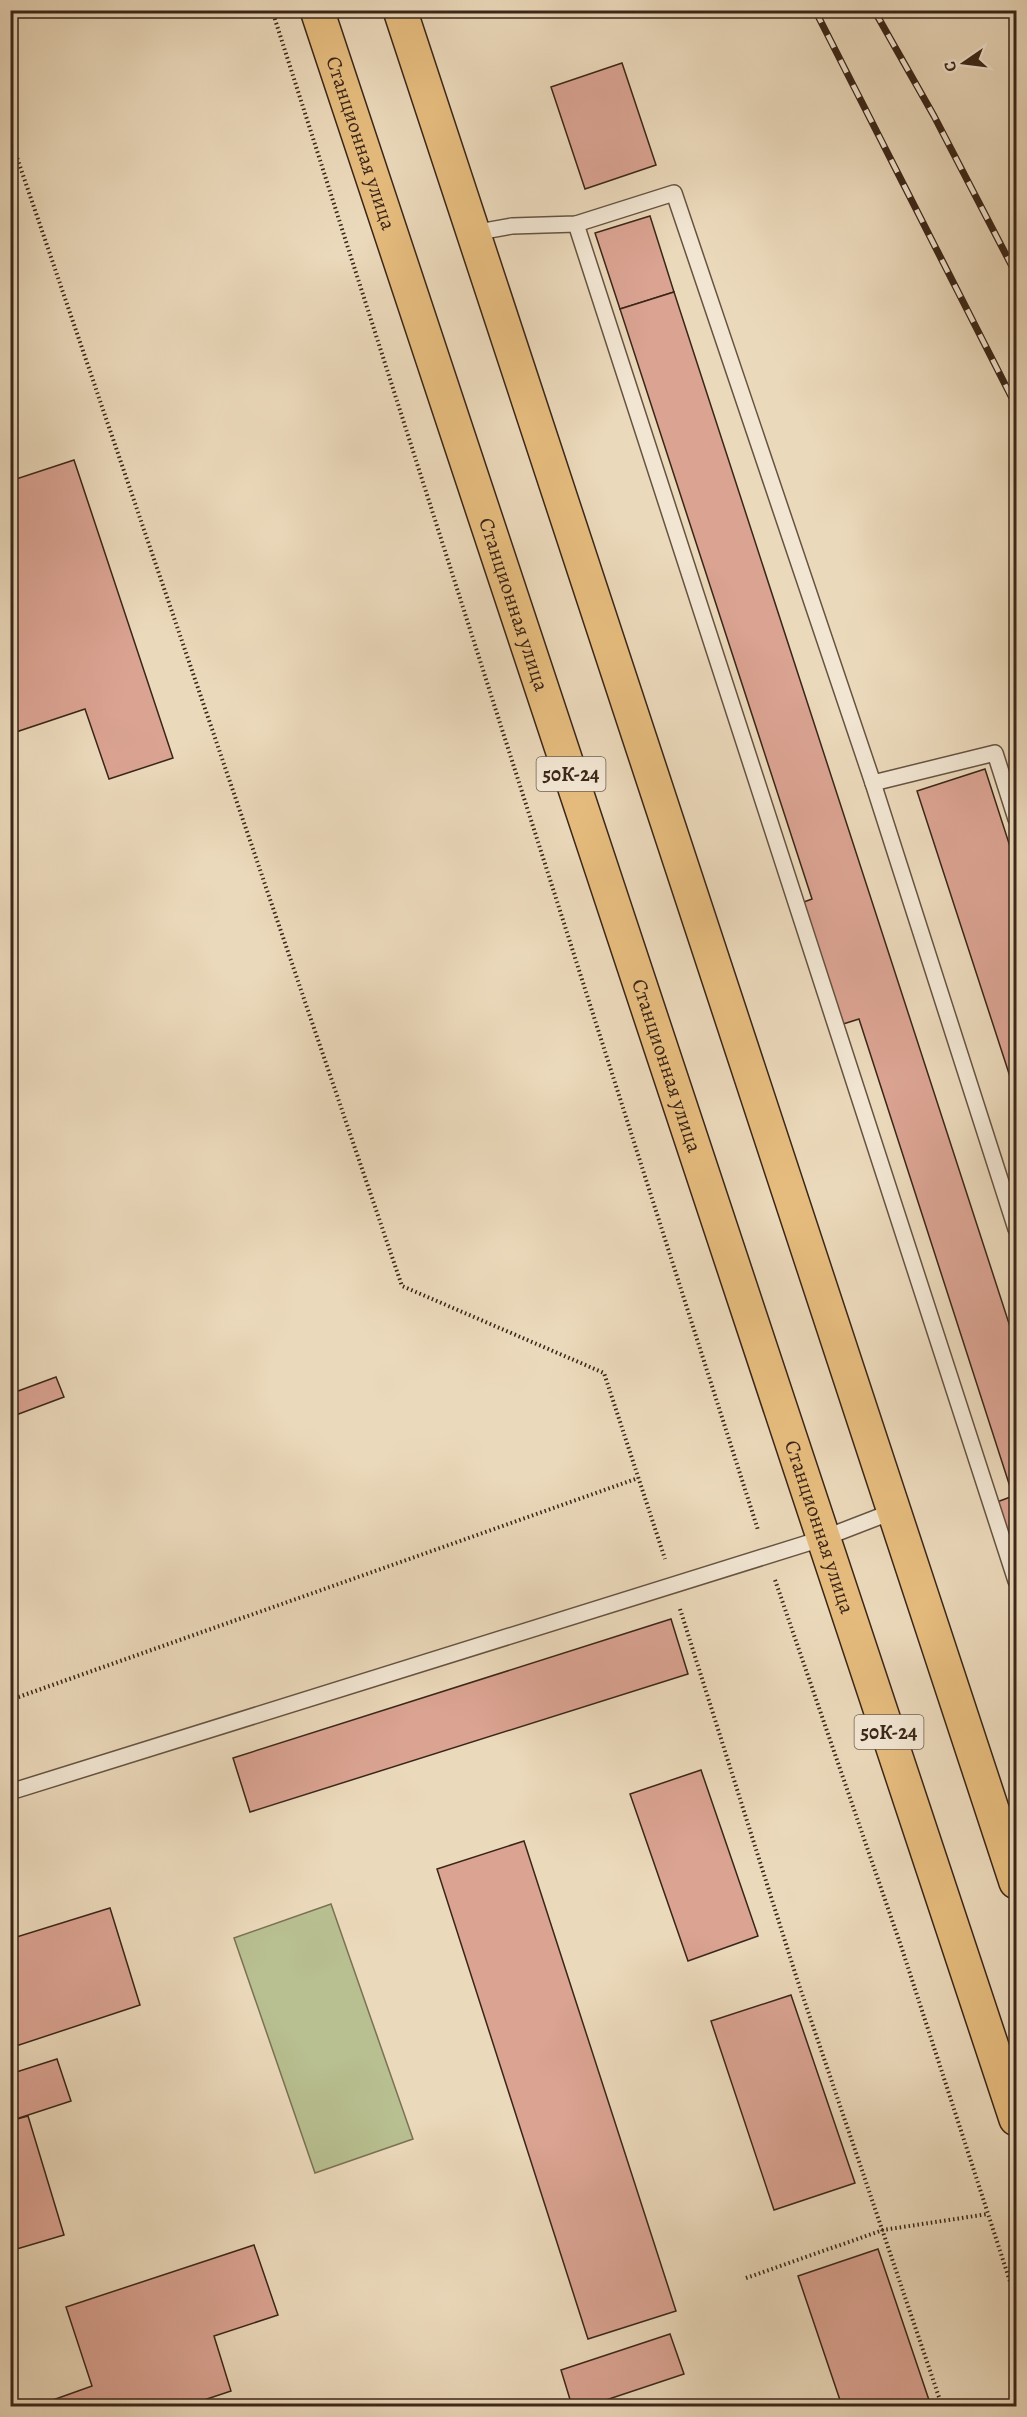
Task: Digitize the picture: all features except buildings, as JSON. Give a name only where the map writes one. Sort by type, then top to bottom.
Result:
[{"type":"main road","name":"Станционная улица","points":[[317,10],[1017,2119]]},
{"type":"main road","points":[[400,10],[1017,1882]]},
{"type":"lane","points":[[473,232],[512,226],[576,224],[674,192],[873,783],[1017,1229]]},
{"type":"lane","points":[[576,224],[1017,1581]]},
{"type":"lane","points":[[873,783],[995,753],[1017,819]]},
{"type":"lane","points":[[10,1792],[824,1538],[894,1511]]},
{"type":"path","points":[[272,10],[767,1556],[902,1949],[1017,2300]]},
{"type":"path","points":[[10,137],[402,1286],[604,1373],[797,1979],[942,2406]]},
{"type":"path","points":[[10,1700],[638,1478]]},
{"type":"path","points":[[746,2278],[883,2230],[988,2214]]},
{"type":"green space","points":[[331,1904],[413,2139],[315,2173],[234,1938]]},
{"type":"railway","points":[[815,10],[1016,406]]},
{"type":"railway","points":[[874,10],[934,116],[1016,274]]}]
